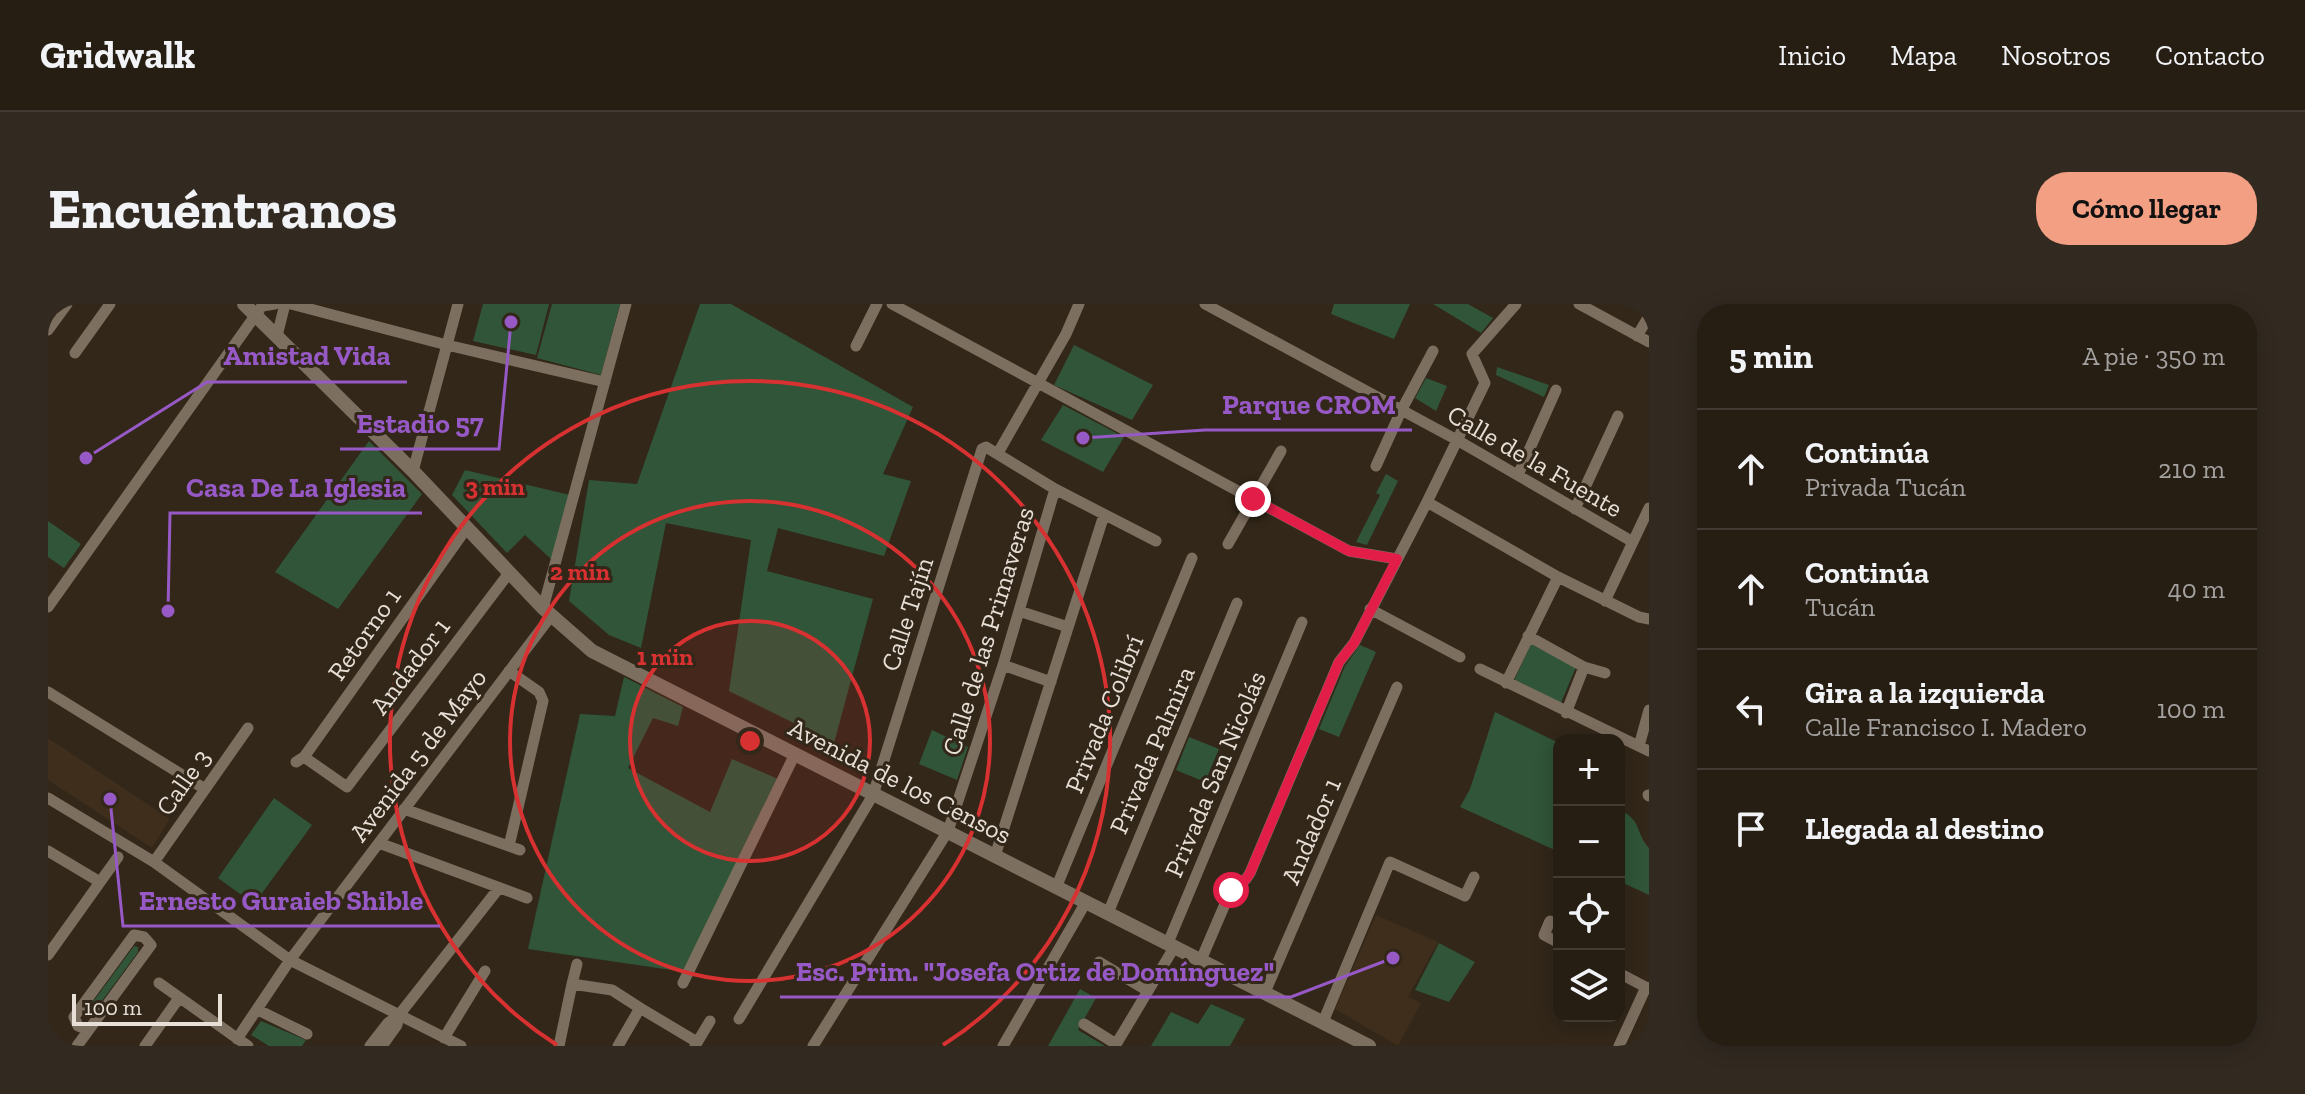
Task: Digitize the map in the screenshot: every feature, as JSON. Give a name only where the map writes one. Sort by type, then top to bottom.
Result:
[{"type":"street","points":[[48,330],[67,304]]},
{"type":"street","points":[[75,353],[110,304]]},
{"type":"street","name":"Avenida de los Censos","points":[[244,304],[413,471],[547,612],[592,651],[1369,1046]]},
{"type":"street","points":[[48,607],[262,306],[275,304]]},
{"type":"street","points":[[277,336],[288,304],[605,382]]},
{"type":"street","points":[[413,471],[458,304]]},
{"type":"street","points":[[547,612],[626,304]]},
{"type":"street","points":[[856,346],[877,304]]},
{"type":"street","points":[[892,304],[1349,551],[1397,559]]},
{"type":"street","points":[[1079,304],[1066,334],[998,453],[1055,489],[1156,541]]},
{"type":"street","name":"Calle de la Fuente","points":[[1205,304],[1457,440],[1633,542]]},
{"type":"street","points":[[1201,960],[1231,890],[1250,873],[1339,662],[1354,643],[1485,383],[1472,354],[1516,304]]},
{"type":"street","points":[[1579,304],[1649,342]]},
{"type":"street","points":[[1637,336],[1649,316]]},
{"type":"street","points":[[1376,466],[1433,351]]},
{"type":"street","points":[[1518,475],[1556,390]]},
{"type":"street","points":[[1575,509],[1618,416]]},
{"type":"street","name":"Calle Tajín","points":[[739,1019],[873,795],[984,448],[998,453]]},
{"type":"street","points":[[1228,544],[1281,451]]},
{"type":"street","name":"Calle de las Primaveras","points":[[813,1046],[948,831],[1003,665],[1055,489]]},
{"type":"street","points":[[1427,502],[1558,577],[1649,619]]},
{"type":"street","points":[[1605,601],[1649,508]]},
{"type":"street","points":[[995,856],[1104,515]]},
{"type":"street","name":"Retorno 1","points":[[347,787],[300,759],[466,529]]},
{"type":"street","name":"Privada Colibrí","points":[[1056,888],[1192,558]]},
{"type":"street","name":"Andador 1","points":[[347,787],[509,573]]},
{"type":"street","points":[[1506,683],[1558,577]]},
{"type":"street","name":"Privada Palmira","points":[[1108,913],[1237,603]]},
{"type":"street","points":[[1370,609],[1460,657]]},
{"type":"street","points":[[1019,611],[1068,627]]},
{"type":"street","name":"Avenida 5 de Mayo","points":[[290,960],[509,671],[547,612]]},
{"type":"street","name":"Privada San Nicolás","points":[[1116,1045],[1171,945],[1302,622]]},
{"type":"street","points":[[1528,636],[1584,667],[1605,673]]},
{"type":"street","points":[[1003,665],[1051,682]]},
{"type":"street","points":[[1566,713],[1584,667]]},
{"type":"street","points":[[1480,669],[1644,748],[1649,710]]},
{"type":"street","points":[[404,809],[515,848],[543,701],[539,692],[509,671]]},
{"type":"street","name":"Andador 1","points":[[1265,992],[1397,687]]},
{"type":"street","points":[[48,692],[205,789]]},
{"type":"street","name":"Calle 3","points":[[154,862],[248,728]]},
{"type":"street","points":[[683,983],[795,754]]},
{"type":"street","points":[[48,798],[154,862],[290,960],[458,1045]]},
{"type":"street","points":[[379,843],[527,898]]},
{"type":"street","points":[[48,851],[100,882]]},
{"type":"street","points":[[48,955],[118,857]]},
{"type":"street","points":[[1323,1022],[1390,862],[1465,896],[1474,877]]},
{"type":"street","points":[[370,1046],[388,1023],[399,1015],[499,888]]},
{"type":"street","points":[[1003,1046],[1086,902]]},
{"type":"street","points":[[1550,921],[1544,935],[1553,940]]},
{"type":"street","points":[[77,1046],[151,945],[144,937],[134,935],[74,1017],[78,1026],[88,1030]]},
{"type":"street","points":[[237,1039],[290,960]]},
{"type":"street","points":[[1099,962],[1148,991]]},
{"type":"street","points":[[559,1046],[577,964]]},
{"type":"street","points":[[444,1038],[485,971]]},
{"type":"street","points":[[1619,1046],[1647,988],[1625,976]]},
{"type":"street","points":[[159,983],[248,1046]]},
{"type":"street","points":[[572,984],[612,990],[696,1044],[710,1021]]},
{"type":"street","points":[[145,1046],[179,998]]},
{"type":"street","points":[[618,1046],[640,1008]]},
{"type":"street","points":[[258,1010],[307,1034]]},
{"type":"street","points":[[382,1046],[397,1025],[399,1015]]},
{"type":"street","points":[[1084,1024],[1116,1045]]},
{"type":"shaded area","points":[[48,738],[170,819],[152,848],[48,780]]},
{"type":"shaded area","points":[[1376,915],[1438,942],[1408,997],[1421,1003],[1398,1046],[1335,1009]]},
{"type":"green space","points":[[483,304],[549,304],[536,355],[473,341]]},
{"type":"green space","points":[[552,304],[620,304],[601,375],[537,358]]},
{"type":"green space","points":[[700,304],[731,304],[913,407],[883,474],[911,481],[884,556],[778,528],[767,571],[873,599],[834,743],[729,691],[751,540],[666,523],[641,648],[609,635],[569,601],[589,480],[637,484]]},
{"type":"green space","points":[[1334,304],[1410,304],[1394,339],[1331,314]]},
{"type":"green space","points":[[1433,304],[1468,304],[1493,318],[1481,333]]},
{"type":"green space","points":[[1074,345],[1153,385],[1132,420],[1054,385]]},
{"type":"green space","points":[[1497,367],[1549,385],[1544,397],[1496,375]]},
{"type":"green space","points":[[1426,378],[1447,386],[1436,411],[1415,398]]},
{"type":"green space","points":[[1063,405],[1124,437],[1103,472],[1041,440]]},
{"type":"green space","points":[[369,441],[422,494],[338,609],[275,572]]},
{"type":"green space","points":[[465,470],[570,495],[552,560],[525,535],[507,553],[452,495]]},
{"type":"green space","points":[[1386,474],[1398,481],[1367,545],[1356,542],[1380,495],[1376,493]]},
{"type":"green space","points":[[48,521],[81,544],[64,568],[48,557]]},
{"type":"green space","points":[[1531,644],[1576,667],[1560,705],[1513,683]]},
{"type":"green space","points":[[1360,645],[1376,652],[1339,737],[1319,729],[1345,666]]},
{"type":"green space","points":[[624,677],[683,707],[678,726],[653,718],[628,768],[710,812],[732,759],[778,779],[685,972],[528,949],[580,714],[615,716]]},
{"type":"green space","points":[[1495,712],[1553,740],[1553,849],[1460,807],[1470,789]]},
{"type":"green space","points":[[932,730],[968,747],[957,780],[919,764]]},
{"type":"green space","points":[[1189,737],[1219,749],[1205,782],[1176,770]]},
{"type":"green space","points":[[274,798],[312,825],[254,904],[218,878]]},
{"type":"green space","points":[[1625,813],[1635,822],[1649,848],[1649,895],[1625,884]]},
{"type":"green space","points":[[1439,943],[1475,962],[1449,1002],[1415,990]]},
{"type":"green space","points":[[134,946],[138,947],[138,952],[90,1017],[86,1017],[84,1014]]},
{"type":"green space","points":[[1080,989],[1096,998],[1078,1030],[1105,1046],[1048,1046]]},
{"type":"green space","points":[[1211,1004],[1245,1019],[1230,1046],[1151,1046],[1171,1012],[1198,1024]]},
{"type":"green space","points":[[261,1021],[306,1040],[302,1046],[269,1046],[251,1035]]},
{"type":"place","name":"Estadio 57","points":[[511,322]]},
{"type":"place","name":"Parque CROM","points":[[1083,438]]},
{"type":"place","name":"Amistad Vida","points":[[86,458]]},
{"type":"place","name":"Casa De La Iglesia","points":[[168,611]]},
{"type":"place","name":"Ernesto Guraieb Shible","points":[[110,799]]},
{"type":"place","name":"Esc. Prim. \"Josefa Ortiz de Domínguez\"","points":[[1393,958]]},
{"type":"route","points":[[1231,890],[1250,873],[1339,662],[1354,643],[1397,559],[1349,551],[1253,499]]}]
